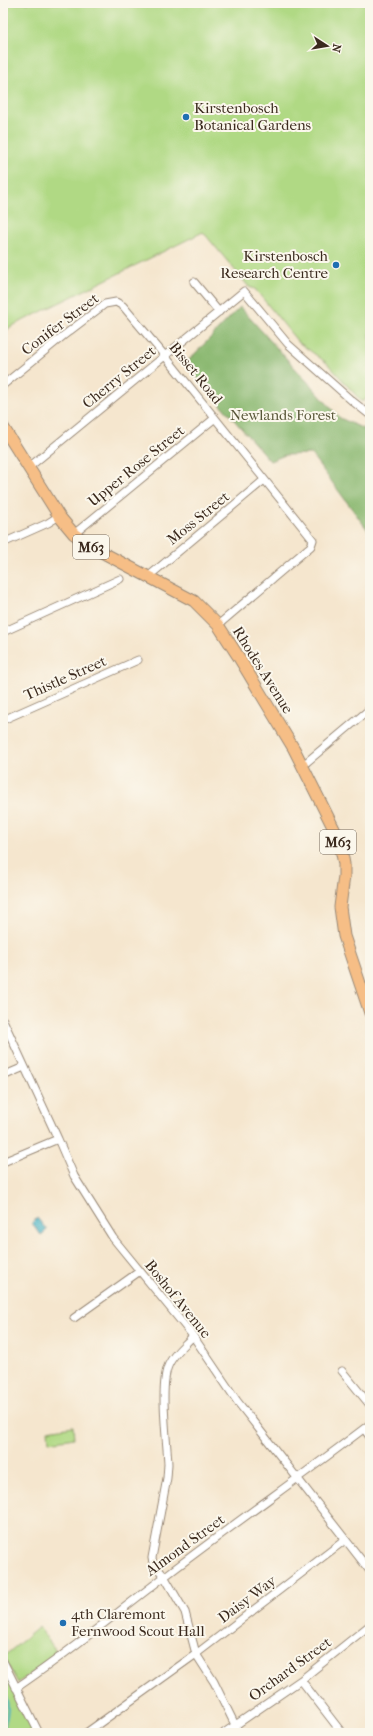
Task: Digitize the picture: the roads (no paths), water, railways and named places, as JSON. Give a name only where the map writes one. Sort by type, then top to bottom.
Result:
[{"type":"main road","name":"Rhodes Avenue","points":[[3,427],[59,516],[74,534],[94,548],[190,598],[218,625],[275,718],[302,766],[325,810],[341,849],[344,876],[340,907],[344,936],[365,1003],[370,1013]]},
{"type":"street","points":[[194,282],[219,312]]},
{"type":"street","name":"Cherry Street","points":[[28,468],[244,291],[288,344],[370,415]]},
{"type":"street","name":"Bisset Road","points":[[116,302],[123,306],[165,356],[264,480],[313,538],[311,546],[218,625]]},
{"type":"street","name":"Conifer Street","points":[[3,385],[105,304],[116,302]]},
{"type":"street","name":"Upper Rose Street","points":[[74,534],[215,418]]},
{"type":"street","name":"Moss Street","points":[[149,576],[264,480]]},
{"type":"street","points":[[3,543],[48,523],[59,516]]},
{"type":"street","points":[[3,632],[120,579]]},
{"type":"street","name":"Thistle Street","points":[[3,720],[138,660]]},
{"type":"street","points":[[302,766],[370,709]]},
{"type":"street","name":"Boshof Avenue","points":[[3,1020],[77,1182],[113,1238],[193,1336],[237,1401],[370,1571]]},
{"type":"street","points":[[3,1076],[24,1067]]},
{"type":"street","points":[[3,1162],[58,1139]]},
{"type":"street","points":[[74,1318],[140,1271]]},
{"type":"street","points":[[193,1336],[173,1356],[168,1364],[164,1379],[168,1464],[163,1504],[152,1551],[152,1558],[153,1562],[164,1576],[185,1612],[196,1654],[214,1682],[239,1733]]},
{"type":"street","points":[[342,1371],[370,1405]]},
{"type":"street","name":"Almond Street","points":[[16,1688],[39,1673],[164,1576],[299,1479],[370,1424]]},
{"type":"street","points":[[364,1429],[370,1437]]},
{"type":"street","name":"Daisy Way","points":[[86,1733],[196,1654],[345,1540]]},
{"type":"street","name":"Orchard Street","points":[[224,1733],[301,1680],[370,1626]]},
{"type":"street","points":[[3,1661],[38,1733]]},
{"type":"street","points":[[301,1680],[342,1733]]},
{"type":"water","points":[[37,1218],[47,1230],[41,1235],[32,1223]]},
{"type":"waterway","points":[[3,1687],[8,1706],[3,1733]]},
{"type":"place","name":"Kirstenbosch Botanical Gardens","points":[[186,117]]},
{"type":"place","name":"Kirstenbosch Research Centre","points":[[336,265]]},
{"type":"place","name":"4th Claremont Fernwood Scout Hall","points":[[63,1623]]},
{"type":"park label","name":"Newlands Forest","points":[[283,415]]}]
